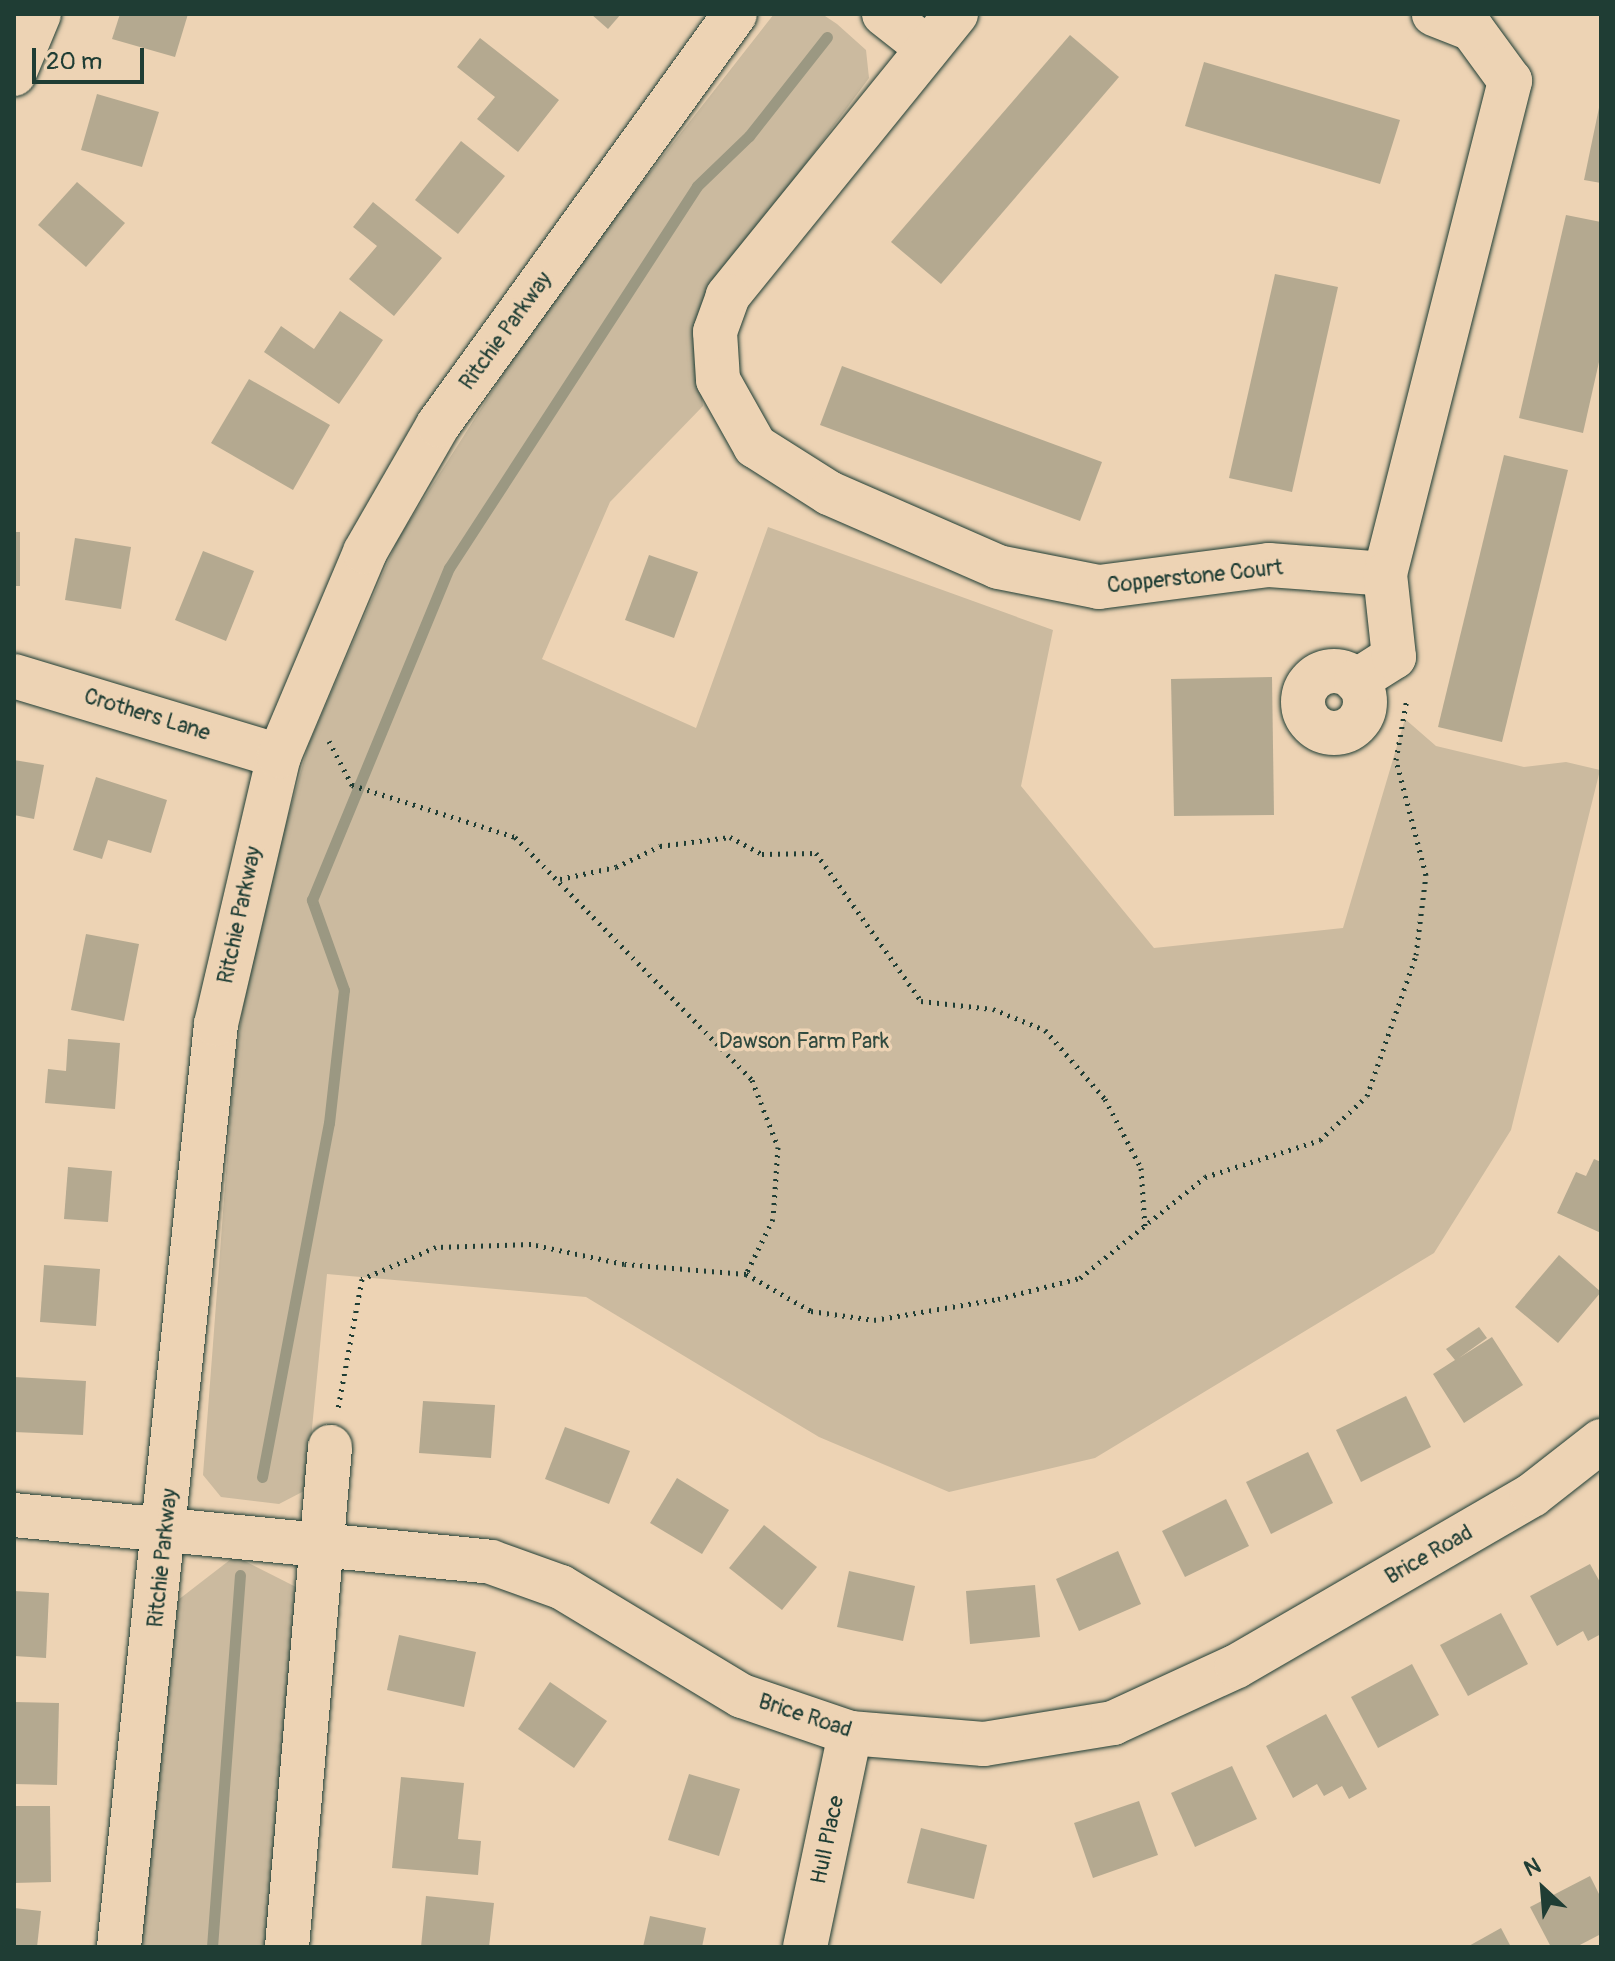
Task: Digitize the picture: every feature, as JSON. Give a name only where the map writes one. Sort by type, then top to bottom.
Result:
[{"type":"street","points":[[14,74],[39,14]]},
{"type":"street","name":"Ritchie Parkway","points":[[119,1947],[166,1529],[216,1024],[279,756],[365,552],[438,425],[735,14]]},
{"type":"street","points":[[884,14],[927,48]]},
{"type":"street","name":"Copperstone Court","points":[[956,14],[728,296],[715,332],[718,380],[755,446],[829,493],[998,567],[1099,587],[1269,565],[1385,574]]},
{"type":"street","points":[[1356,681],[1394,657],[1385,574],[1510,81],[1472,29],[1434,14]]},
{"type":"street","name":"Crothers Lane","points":[[14,676],[279,756]]},
{"type":"street","name":"Brice Road","points":[[14,1515],[491,1562],[561,1587],[742,1696],[850,1733],[984,1744],[1113,1723],[1237,1666],[1519,1503],[1601,1441]]},
{"type":"street","points":[[287,1947],[316,1544],[330,1447]]},
{"type":"street","name":"Hull Place","points":[[805,1947],[850,1733]]},
{"type":"path","points":[[327,737],[352,785],[515,837],[560,879],[752,1080],[778,1147],[773,1219],[746,1274]]},
{"type":"path","points":[[330,1447],[362,1279],[436,1247],[531,1244],[624,1264],[746,1274],[811,1311],[874,1320],[1080,1278],[1205,1177],[1320,1140],[1367,1096],[1416,955],[1426,875],[1396,760]]},
{"type":"path","points":[[560,879],[616,867],[660,846],[730,837],[762,854],[816,853],[921,1001],[993,1009],[1045,1030],[1105,1099],[1141,1168],[1145,1228]]},
{"type":"green space","name":"Dawson Farm Park","points":[[774,14],[822,14],[837,24],[866,50],[869,78],[726,272],[699,369],[703,406],[610,502],[542,659],[696,728],[768,527],[1053,630],[1021,786],[1154,948],[1343,928],[1405,719],[1436,746],[1524,767],[1566,762],[1600,770],[1511,1130],[1434,1253],[1095,1458],[949,1492],[819,1437],[586,1297],[327,1274],[306,1490],[279,1504],[221,1497],[203,1475],[234,1068],[252,946],[308,746],[398,539],[551,299]]},
{"type":"green space","points":[[235,1556],[298,1588],[270,1947],[134,1947],[178,1600]]},
{"type":"building","points":[[120,14],[188,14],[175,57],[112,39]]},
{"type":"building","points":[[591,14],[621,14],[608,29]]},
{"type":"building","points":[[1070,35],[1119,77],[941,284],[891,242]]},
{"type":"building","points":[[480,38],[559,100],[518,152],[477,119],[495,97],[457,67]]},
{"type":"building","points":[[1204,62],[1400,120],[1380,184],[1185,126]]},
{"type":"building","points":[[97,94],[159,112],[142,167],[81,150]]},
{"type":"building","points":[[1601,103],[1601,183],[1584,180]]},
{"type":"building","points":[[461,141],[505,176],[458,234],[415,200]]},
{"type":"building","points":[[77,182],[125,223],[86,267],[38,225]]},
{"type":"building","points":[[373,202],[442,258],[394,316],[349,279],[377,246],[353,227]]},
{"type":"building","points":[[1566,215],[1601,222],[1601,353],[1583,433],[1519,418]]},
{"type":"building","points":[[1275,274],[1338,287],[1292,492],[1229,478]]},
{"type":"building","points":[[340,311],[383,340],[339,404],[264,352],[281,326],[314,349]]},
{"type":"building","points":[[842,366],[1102,462],[1080,521],[820,425]]},
{"type":"building","points":[[249,379],[330,425],[293,490],[211,443]]},
{"type":"building","points":[[1504,455],[1568,470],[1502,742],[1438,727]]},
{"type":"building","points":[[14,532],[20,532],[20,586],[14,586]]},
{"type":"building","points":[[75,538],[131,547],[121,609],[65,600]]},
{"type":"building","points":[[203,551],[254,571],[226,641],[175,620]]},
{"type":"building","points":[[649,555],[698,572],[674,638],[625,620]]},
{"type":"building","points":[[1272,677],[1274,815],[1174,816],[1171,679]]},
{"type":"building","points":[[14,760],[44,765],[34,819],[14,815]]},
{"type":"building","points":[[96,777],[167,800],[151,853],[108,840],[102,859],[73,850]]},
{"type":"building","points":[[86,934],[139,944],[124,1021],[71,1010]]},
{"type":"building","points":[[68,1039],[120,1043],[115,1109],[45,1103],[48,1069],[66,1071]]},
{"type":"building","points":[[1594,1159],[1601,1162],[1601,1233],[1557,1213],[1576,1172],[1586,1176]]},
{"type":"building","points":[[68,1167],[112,1171],[108,1222],[64,1219]]},
{"type":"building","points":[[1559,1255],[1601,1292],[1558,1343],[1515,1307]]},
{"type":"building","points":[[44,1265],[100,1269],[96,1326],[40,1322]]},
{"type":"building","points":[[1479,1327],[1487,1338],[1459,1358],[1492,1337],[1523,1385],[1464,1423],[1433,1374],[1455,1360],[1446,1349]]},
{"type":"building","points":[[14,1377],[86,1381],[83,1435],[14,1432]]},
{"type":"building","points":[[1406,1396],[1431,1447],[1361,1482],[1336,1430]]},
{"type":"building","points":[[423,1401],[495,1405],[491,1458],[419,1453]]},
{"type":"building","points":[[565,1427],[630,1451],[609,1504],[545,1479]]},
{"type":"building","points":[[1308,1452],[1333,1503],[1271,1534],[1246,1482]]},
{"type":"building","points":[[677,1478],[729,1510],[702,1554],[650,1523]]},
{"type":"building","points":[[1226,1499],[1249,1546],[1185,1577],[1162,1531]]},
{"type":"building","points":[[764,1525],[817,1567],[782,1610],[729,1568]]},
{"type":"building","points":[[1118,1551],[1141,1604],[1079,1631],[1056,1579]]},
{"type":"building","points":[[1590,1564],[1601,1584],[1601,1634],[1588,1641],[1583,1631],[1557,1646],[1530,1596]]},
{"type":"building","points":[[849,1571],[915,1586],[903,1641],[837,1627]]},
{"type":"building","points":[[1035,1585],[1040,1637],[970,1644],[966,1591]]},
{"type":"building","points":[[14,1591],[49,1593],[46,1658],[14,1656]]},
{"type":"building","points":[[1501,1613],[1528,1664],[1468,1696],[1440,1645]]},
{"type":"building","points":[[399,1635],[476,1652],[464,1707],[387,1690]]},
{"type":"building","points":[[1412,1664],[1439,1715],[1378,1748],[1351,1697]]},
{"type":"building","points":[[550,1682],[607,1721],[574,1768],[518,1729]]},
{"type":"building","points":[[14,1702],[59,1703],[57,1785],[14,1784]]},
{"type":"building","points":[[1326,1714],[1367,1789],[1349,1799],[1342,1786],[1324,1796],[1317,1784],[1293,1798],[1266,1746]]},
{"type":"building","points":[[1232,1766],[1257,1819],[1195,1847],[1171,1793]]},
{"type":"building","points":[[689,1774],[740,1789],[719,1856],[668,1840]]},
{"type":"building","points":[[401,1777],[464,1783],[458,1839],[481,1841],[478,1875],[392,1868]]},
{"type":"building","points":[[1139,1801],[1158,1855],[1093,1878],[1074,1823]]},
{"type":"building","points":[[14,1806],[50,1806],[51,1882],[14,1883]]},
{"type":"building","points":[[921,1828],[987,1845],[974,1899],[907,1883]]},
{"type":"building","points":[[1590,1876],[1601,1898],[1601,1934],[1576,1947],[1551,1947],[1530,1907]]},
{"type":"building","points":[[426,1896],[494,1903],[489,1947],[421,1947]]},
{"type":"building","points":[[14,1908],[41,1911],[37,1947],[14,1947]]},
{"type":"building","points":[[650,1916],[706,1928],[702,1947],[643,1947]]},
{"type":"building","points":[[1501,1928],[1511,1947],[1467,1947]]},
{"type":"waterway","points":[[262,1477],[329,1123],[344,990],[312,900],[449,568],[697,186],[749,136],[827,37]]},
{"type":"waterway","points":[[212,1947],[240,1575]]}]
